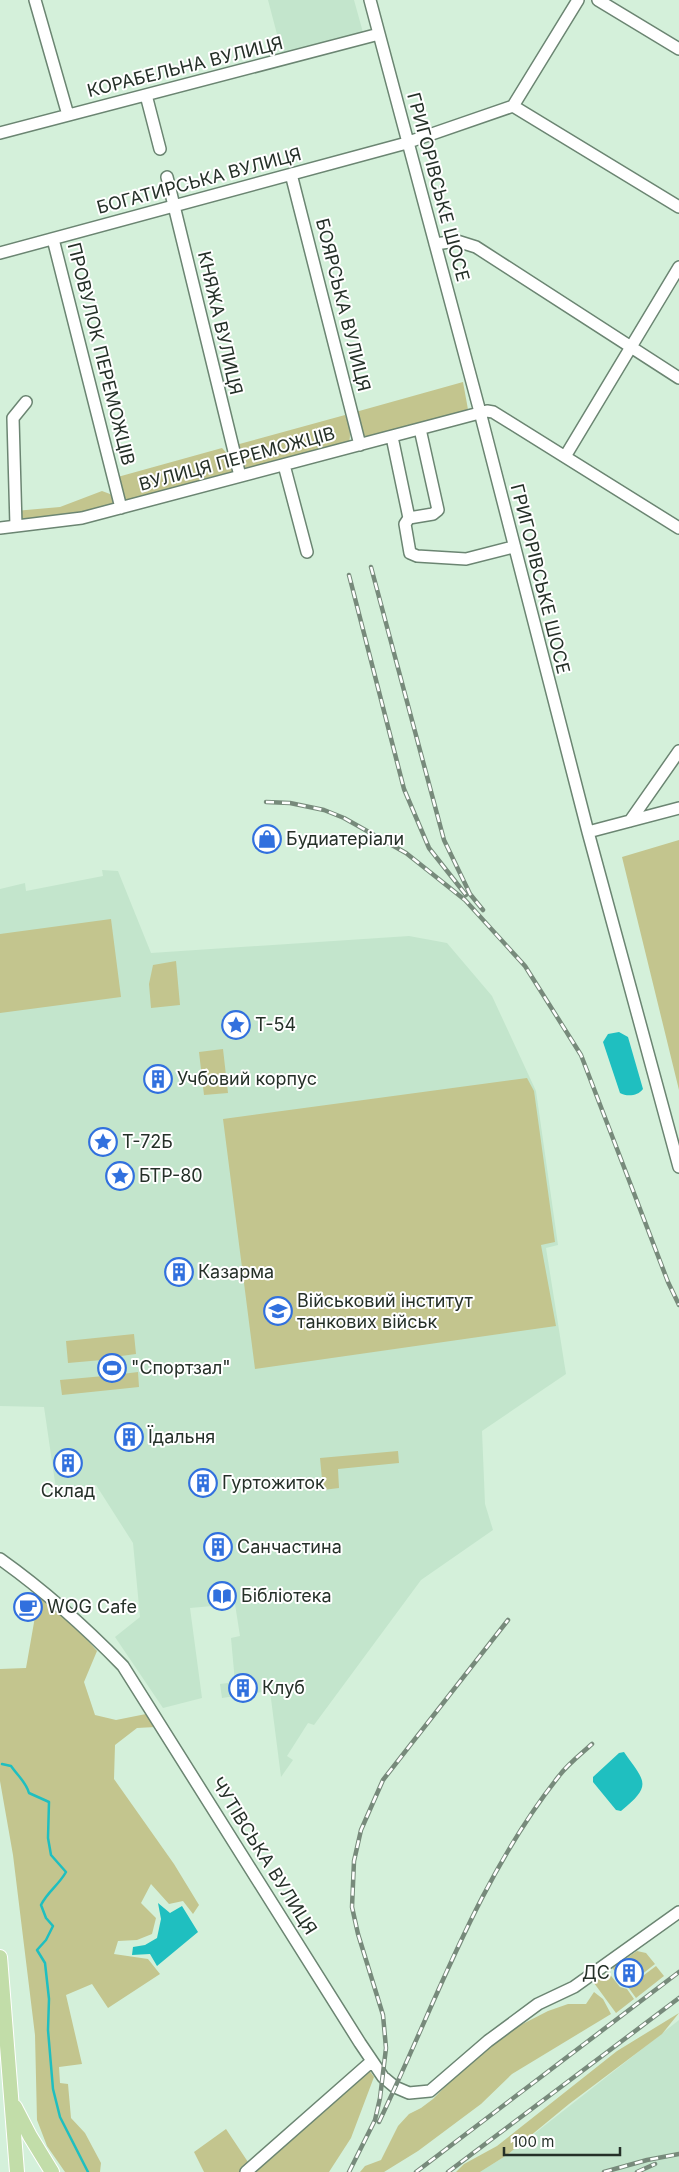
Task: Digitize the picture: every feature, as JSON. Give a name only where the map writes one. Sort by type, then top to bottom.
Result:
[{"type":"main road","points":[[0,1957],[17,2172]]},
{"type":"main road","points":[[11,2098],[22,2123],[52,2172]]},
{"type":"street","points":[[35,0],[68,115]]},
{"type":"street","name":"ГРИГОРІВСЬКЕ ШОСЕ","points":[[370,0],[480,412],[513,547],[588,832],[679,1167]]},
{"type":"street","points":[[578,0],[513,106],[679,207]]},
{"type":"street","points":[[598,0],[679,48]]},
{"type":"street","name":"КОРАБЕЛЬНА ВУЛИЦЯ","points":[[0,133],[379,34]]},
{"type":"street","points":[[146,95],[160,149]]},
{"type":"street","name":"БОГАТИРСЬКА ВУЛИЦЯ","points":[[0,253],[407,143],[513,106]]},
{"type":"street","name":"БОЯРСЬКА ВУЛИЦЯ","points":[[291,174],[360,445]]},
{"type":"street","name":"КНЯЖА ВУЛИЦЯ","points":[[167,177],[240,476]]},
{"type":"street","name":"ПРОВУЛОК ПЕРЕМОЖЦІВ","points":[[54,239],[121,508]]},
{"type":"street","points":[[435,244],[457,241],[476,247],[679,378]]},
{"type":"street","points":[[566,455],[679,267]]},
{"type":"street","points":[[16,526],[14,418],[26,402]]},
{"type":"street","points":[[480,412],[494,412],[566,455],[679,528]]},
{"type":"street","name":"ВУЛИЦЯ ПЕРЕМОЖЦІВ","points":[[0,528],[82,518],[420,430],[480,412]]},
{"type":"street","points":[[409,518],[433,514],[438,510],[420,430]]},
{"type":"street","points":[[392,437],[409,518],[405,524],[409,551],[413,555],[450,560],[466,559],[513,547]]},
{"type":"street","points":[[284,464],[307,552]]},
{"type":"street","points":[[630,821],[679,751]]},
{"type":"street","points":[[588,832],[679,808]]},
{"type":"street","name":"ЧУТІВСЬКА ВУЛИЦЯ","points":[[0,1559],[32,1582],[89,1631],[124,1666],[372,2061],[383,2077],[400,2090],[409,2093],[430,2091],[488,2041],[538,2004],[574,1986],[679,1912]]},
{"type":"street","points":[[246,2172],[372,2061]]},
{"type":"shaded area","points":[[268,0],[354,0],[364,36],[283,57]]},
{"type":"shaded area","points":[[463,382],[469,415],[360,445],[352,413]]},
{"type":"shaded area","points":[[345,415],[350,431],[348,448],[240,476],[232,446]]},
{"type":"shaded area","points":[[222,448],[231,462],[233,469],[232,478],[130,505],[119,500],[114,478]]},
{"type":"shaded area","points":[[102,491],[110,494],[114,499],[110,511],[16,526],[15,511],[60,507]]},
{"type":"shaded area","points":[[679,840],[679,1090],[622,857]]},
{"type":"shaded area","name":"Військовий інститут танкових військ","points":[[102,870],[118,871],[151,953],[409,936],[447,943],[492,996],[536,1091],[558,1245],[546,1248],[566,1374],[482,1431],[485,1504],[493,1530],[421,1580],[314,1725],[308,1723],[287,1756],[293,1760],[281,1777],[270,1691],[222,1698],[220,1684],[235,1682],[231,1638],[240,1636],[235,1604],[190,1608],[202,1698],[163,1708],[115,1637],[140,1617],[133,1543],[96,1485],[56,1489],[44,1407],[0,1406],[0,889],[25,883],[26,891],[103,876]]},
{"type":"shaded area","points":[[111,919],[121,997],[0,1013],[0,934]]},
{"type":"shaded area","points":[[176,961],[180,1005],[151,1008],[149,984],[153,965]]},
{"type":"shaded area","points":[[223,1049],[228,1093],[204,1095],[199,1052]]},
{"type":"shaded area","points":[[527,1078],[534,1091],[555,1242],[541,1245],[556,1326],[255,1369],[223,1119]]},
{"type":"shaded area","name":"\"Спортзал\"","points":[[134,1334],[136,1354],[121,1356],[122,1374],[138,1372],[139,1387],[62,1395],[60,1380],[104,1376],[102,1360],[68,1363],[66,1341]]},
{"type":"shaded area","points":[[398,1451],[399,1463],[338,1469],[339,1488],[323,1490],[320,1458]]},
{"type":"shaded area","points":[[39,1594],[75,1626],[97,1651],[84,1682],[95,1715],[116,1720],[146,1714],[155,1727],[137,1728],[115,1745],[114,1779],[174,1864],[199,1905],[193,1914],[183,1901],[169,1904],[151,1884],[141,1903],[156,1918],[152,1934],[137,1940],[118,1941],[114,1954],[148,1959],[160,1974],[108,2008],[92,1984],[66,1995],[82,2064],[59,2067],[60,2083],[68,2084],[71,2118],[85,2133],[101,2163],[100,2172],[65,2172],[47,2146],[37,2120],[35,2035],[13,1855],[0,1781],[0,1669],[26,1668]]},
{"type":"shaded area","points":[[637,1951],[646,1953],[655,1964],[641,1975],[630,1962],[617,1973],[612,1968]]},
{"type":"shaded area","points":[[656,1966],[664,1976],[636,1998],[628,1987]]},
{"type":"shaded area","points":[[608,1972],[620,1987],[627,1989],[634,1999],[616,2013],[594,1983]]},
{"type":"shaded area","points":[[594,1992],[603,1999],[611,2014],[512,2074],[481,2104],[418,2151],[384,2172],[360,2172],[365,2166],[381,2160],[398,2126],[409,2114],[433,2099],[485,2046],[497,2037],[548,2011],[568,2004],[586,2004]]},
{"type":"shaded area","points":[[679,2013],[662,2034],[569,2104],[507,2155],[480,2172],[456,2172],[464,2164],[497,2146],[617,2051]]},
{"type":"shaded area","points":[[679,2020],[679,2172],[480,2172],[507,2155]]},
{"type":"shaded area","points":[[365,2064],[374,2077],[351,2138],[329,2172],[204,2172],[194,2152],[226,2129],[252,2168]]},
{"type":"water","points":[[619,1032],[628,1037],[643,1089],[635,1094],[620,1093],[603,1042],[608,1034]]},
{"type":"water","points":[[624,1752],[641,1777],[642,1789],[621,1811],[616,1810],[593,1782],[593,1777],[619,1753]]},
{"type":"water","points":[[158,1903],[170,1913],[182,1906],[198,1932],[157,1966],[150,1954],[132,1955],[133,1947],[145,1945],[157,1938],[161,1919]]},
{"type":"waterway","points":[[2,1764],[11,1766],[24,1782],[29,1793],[49,1802],[48,1838],[51,1855],[66,1872],[41,1905],[46,1918],[53,1926],[46,1940],[37,1950],[45,1963],[49,1999],[48,2030],[53,2089],[60,2117],[88,2172]]},
{"type":"railway","points":[[371,567],[444,840],[470,894],[483,910]]},
{"type":"railway","points":[[349,575],[404,789],[429,848],[466,895]]},
{"type":"railway","points":[[266,802],[290,803],[324,810],[344,818],[406,853],[465,900],[525,966],[581,1055],[668,1282],[679,1305]]},
{"type":"railway","points":[[349,2172],[375,2120],[380,2098],[386,2048],[383,2015],[358,1934],[352,1907],[354,1861],[361,1830],[383,1780],[508,1620]]},
{"type":"railway","points":[[379,2122],[481,1899],[530,1815],[570,1763],[592,1744]]},
{"type":"railway","points":[[416,2172],[679,1972]]},
{"type":"railway","points":[[448,2172],[679,1998]]},
{"type":"railway","points":[[604,2172],[647,2160],[679,2154]]},
{"type":"railway","points":[[637,2172],[655,2164]]},
{"type":"place","name":"Будиатеріали","points":[[267,839]]},
{"type":"place","name":"Т-54","points":[[236,1025]]},
{"type":"place","name":"Учбовий корпус","points":[[158,1079]]},
{"type":"place","name":"Т-72Б","points":[[103,1142]]},
{"type":"place","name":"БТР-80","points":[[120,1176]]},
{"type":"place","name":"Казарма","points":[[179,1272]]},
{"type":"place","name":"Військовий інститут танкових військ","points":[[278,1311]]},
{"type":"place","name":"\"Спортзал\"","points":[[112,1368]]},
{"type":"place","name":"Їдальня","points":[[129,1437]]},
{"type":"place","name":"Склад","points":[[68,1463]]},
{"type":"place","name":"Гуртожиток","points":[[203,1483]]},
{"type":"place","name":"Санчастина","points":[[218,1547]]},
{"type":"place","name":"Бібліотека","points":[[222,1596]]},
{"type":"place","name":"WOG Cafe","points":[[28,1607]]},
{"type":"place","name":"Клуб","points":[[243,1688]]},
{"type":"place","name":"ДС","points":[[629,1973]]}]
